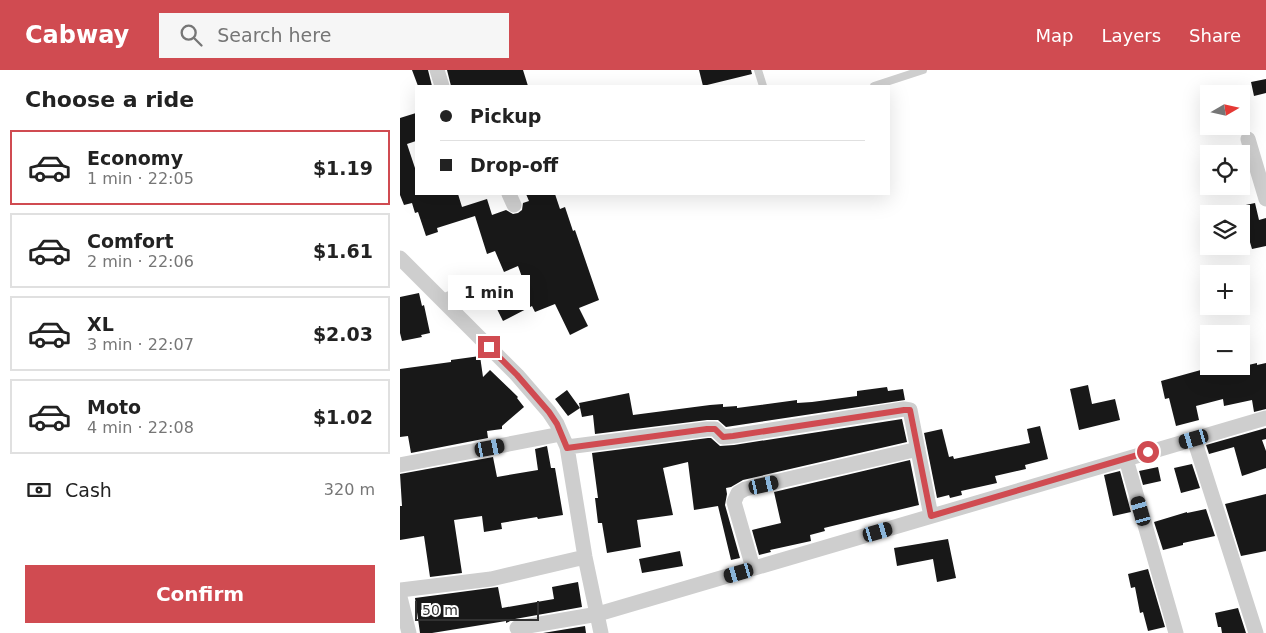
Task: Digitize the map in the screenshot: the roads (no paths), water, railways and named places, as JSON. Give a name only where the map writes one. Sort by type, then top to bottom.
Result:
[{"type":"street","points":[[437,70],[442,85]]},
{"type":"street","points":[[1248,140],[1266,199]]},
{"type":"street","points":[[400,258],[517,375],[549,412],[564,441],[601,633]]},
{"type":"street","points":[[444,302],[486,284]]},
{"type":"street","points":[[400,465],[564,441],[707,429],[715,429],[723,437],[733,436],[910,410],[931,516]]},
{"type":"street","points":[[517,628],[598,614],[1266,419]]},
{"type":"street","points":[[1194,439],[1256,633]]},
{"type":"street","points":[[754,568],[734,502],[738,493],[918,449]]},
{"type":"street","points":[[1126,459],[1176,633]]},
{"type":"street","points":[[400,590],[491,579],[585,557]]},
{"type":"street","points":[[400,597],[409,633]]},
{"type":"lane","points":[[758,70],[763,85]]},
{"type":"lane","points":[[896,70],[898,79]]},
{"type":"lane","points":[[877,85],[922,70]]}]
